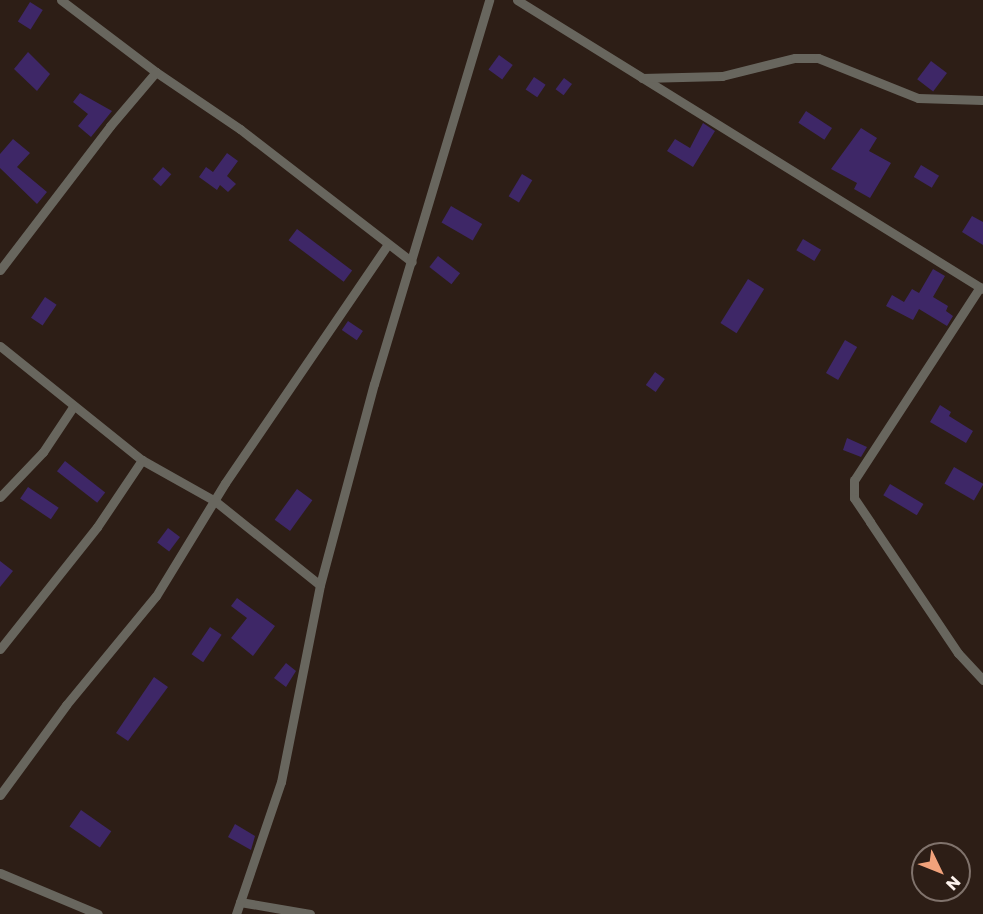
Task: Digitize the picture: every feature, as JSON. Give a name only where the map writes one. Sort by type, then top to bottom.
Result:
[{"type":"street","points":[[61,0],[156,72],[240,129],[412,262]]},
{"type":"street","points":[[236,914],[281,782],[320,585],[374,384],[489,0]]},
{"type":"street","points":[[517,0],[981,288],[854,480],[854,498],[958,653],[983,680]]},
{"type":"street","points":[[642,78],[722,76],[795,58],[818,57],[918,98],[983,100]]},
{"type":"street","points":[[0,270],[110,126],[156,72]]},
{"type":"street","points":[[0,795],[66,705],[156,596],[215,501],[388,244]]},
{"type":"street","points":[[0,346],[73,407],[142,460],[215,501],[320,585]]},
{"type":"street","points":[[0,497],[43,452],[73,407]]},
{"type":"street","points":[[0,649],[97,527],[142,460]]},
{"type":"street","points":[[0,873],[98,914]]},
{"type":"street","points":[[240,902],[310,914]]},
{"type":"building","points":[[30,2],[43,10],[31,29],[18,22]]},
{"type":"building","points":[[28,52],[50,74],[37,91],[14,69]]},
{"type":"building","points":[[499,55],[513,65],[502,80],[488,70]]},
{"type":"building","points":[[931,61],[947,73],[933,91],[917,79]]},
{"type":"building","points":[[534,77],[546,85],[537,97],[526,89]]},
{"type":"building","points":[[564,78],[572,84],[564,95],[556,89]]},
{"type":"building","points":[[80,93],[112,111],[91,137],[78,126],[88,114],[73,102]]},
{"type":"building","points":[[806,111],[832,128],[824,140],[798,123]]},
{"type":"building","points":[[703,123],[715,131],[693,167],[667,151],[675,139],[690,148]]},
{"type":"building","points":[[861,128],[877,138],[869,151],[891,163],[870,198],[854,189],[857,183],[831,169]]},
{"type":"building","points":[[13,139],[30,153],[17,167],[47,192],[37,204],[0,168],[0,154]]},
{"type":"building","points":[[227,153],[238,161],[227,176],[236,184],[228,192],[220,185],[217,190],[199,177],[206,167],[213,172]]},
{"type":"building","points":[[921,165],[939,176],[932,188],[914,177]]},
{"type":"building","points":[[163,167],[171,174],[161,186],[153,179]]},
{"type":"building","points":[[522,174],[532,180],[519,202],[509,196]]},
{"type":"building","points":[[451,206],[482,224],[473,240],[442,222]]},
{"type":"building","points":[[972,216],[983,222],[983,245],[962,232]]},
{"type":"building","points":[[297,229],[352,271],[344,282],[289,240]]},
{"type":"building","points":[[803,239],[821,250],[814,261],[796,250]]},
{"type":"building","points":[[438,256],[460,273],[451,284],[429,267]]},
{"type":"building","points":[[933,269],[945,276],[933,297],[948,306],[946,311],[953,316],[947,326],[919,309],[913,320],[886,306],[892,295],[904,302],[912,289],[919,293]]},
{"type":"building","points":[[748,279],[764,289],[737,333],[720,323]]},
{"type":"building","points":[[45,297],[57,305],[43,326],[31,318]]},
{"type":"building","points":[[348,321],[363,331],[357,340],[342,330]]},
{"type":"building","points":[[845,340],[857,347],[838,380],[826,373]]},
{"type":"building","points":[[655,372],[665,379],[656,392],[646,385]]},
{"type":"building","points":[[940,405],[951,412],[949,416],[973,431],[966,443],[930,422]]},
{"type":"building","points":[[847,438],[867,447],[861,457],[843,450]]},
{"type":"building","points":[[65,461],[105,492],[97,503],[57,471]]},
{"type":"building","points":[[954,467],[983,484],[974,500],[944,483]]},
{"type":"building","points":[[890,484],[923,504],[917,515],[883,495]]},
{"type":"building","points":[[28,487],[59,508],[51,519],[20,499]]},
{"type":"building","points":[[297,489],[312,500],[290,531],[275,520]]},
{"type":"building","points":[[168,528],[180,537],[169,551],[157,542]]},
{"type":"building","points":[[0,561],[13,571],[0,587]]},
{"type":"building","points":[[237,598],[275,626],[253,656],[231,638],[247,618],[231,606]]},
{"type":"building","points":[[210,627],[222,635],[203,662],[192,654]]},
{"type":"building","points":[[286,663],[296,671],[286,687],[274,678]]},
{"type":"building","points":[[154,677],[168,687],[128,741],[116,733]]},
{"type":"building","points":[[81,810],[111,831],[100,848],[70,826]]},
{"type":"building","points":[[235,824],[255,836],[251,850],[228,837]]}]
